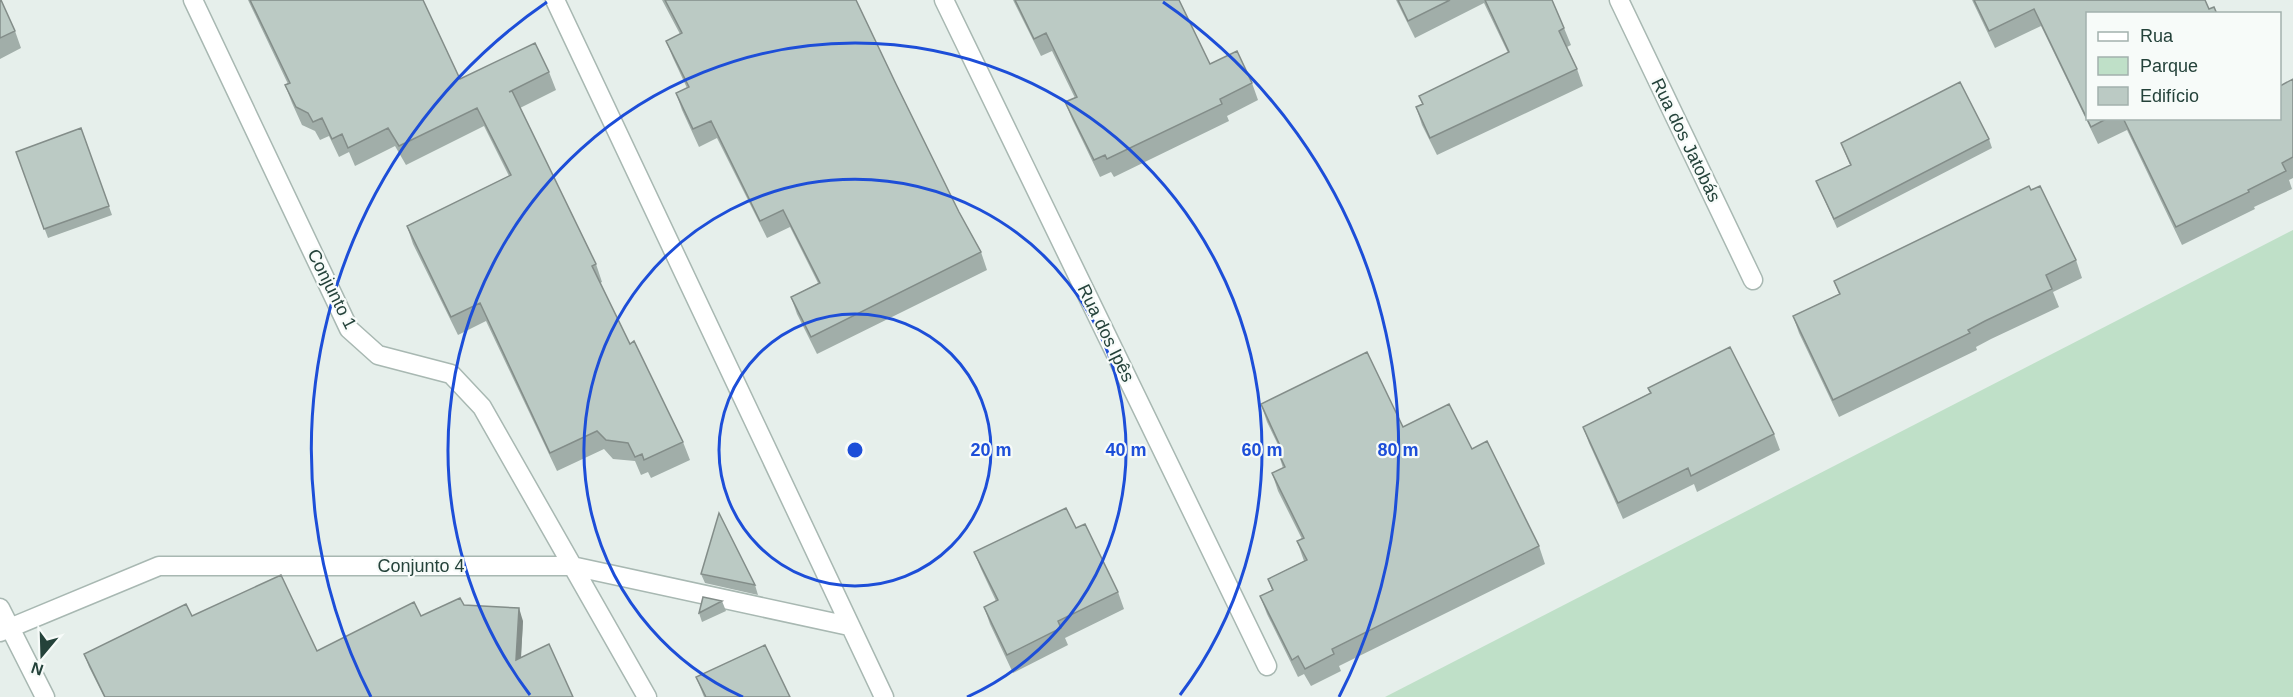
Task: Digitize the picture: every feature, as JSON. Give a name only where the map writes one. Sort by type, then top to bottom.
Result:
[{"type":"street","name":"Conjunto 1","points":[[194,0],[349,329],[378,355],[452,374],[482,407],[647,697]]},
{"type":"street","points":[[555,0],[884,697]]},
{"type":"street","name":"Rua dos Ipês","points":[[944,0],[1267,666]]},
{"type":"street","name":"Rua dos Jatobás","points":[[1619,0],[1753,280]]},
{"type":"street","name":"Conjunto 4","points":[[5,630],[159,566],[572,566],[849,626]]},
{"type":"street","points":[[0,608],[5,630],[45,697]]},
{"type":"green space","points":[[2293,230],[2293,697],[1385,697]]},
{"type":"building","points":[[0,0],[15,31],[0,38]]},
{"type":"building","points":[[250,0],[423,0],[460,79],[535,43],[549,72],[509,92],[512,91],[596,264],[592,266],[630,344],[634,341],[683,442],[644,460],[642,454],[635,457],[628,443],[606,440],[597,431],[550,453],[480,303],[451,317],[407,226],[511,175],[477,108],[399,146],[388,128],[348,148],[342,134],[332,139],[322,118],[313,122],[308,113],[296,107],[285,85],[290,83]]},
{"type":"building","points":[[665,0],[856,0],[959,212],[981,252],[811,337],[791,297],[820,283],[783,210],[760,221],[711,121],[693,129],[676,93],[689,87],[666,41],[682,33]]},
{"type":"building","points":[[1015,0],[1179,0],[1210,64],[1237,51],[1252,83],[1220,99],[1222,104],[1107,159],[1105,155],[1094,160],[1065,102],[1077,97],[1046,33],[1034,39]]},
{"type":"building","points":[[1398,0],[1450,0],[1408,21]]},
{"type":"building","points":[[1485,0],[1552,0],[1564,28],[1559,31],[1577,69],[1430,138],[1416,107],[1423,104],[1419,96],[1509,52]]},
{"type":"building","points":[[1974,0],[2205,0],[2209,9],[2214,7],[2216,12],[2086,12],[2086,117],[2034,9],[1989,31]]},
{"type":"building","points":[[2293,79],[2293,157],[2282,163],[2286,171],[2248,190],[2249,192],[2176,227],[2124,120],[2281,120],[2281,85]]},
{"type":"building","points":[[1960,82],[1989,139],[1834,219],[1816,181],[1851,165],[1841,143]]},
{"type":"building","points":[[2088,120],[2104,120],[2091,127]]},
{"type":"building","points":[[81,128],[109,206],[44,229],[16,152]]},
{"type":"building","points":[[2029,186],[2031,190],[2040,186],[2076,260],[2046,275],[2052,289],[1968,330],[1970,333],[1833,400],[1793,316],[1840,294],[1834,281]]},
{"type":"building","points":[[1730,347],[1774,434],[1691,476],[1688,468],[1618,503],[1583,427],[1651,393],[1648,388]]},
{"type":"building","points":[[1367,352],[1403,427],[1449,404],[1472,449],[1487,441],[1539,546],[1332,649],[1334,654],[1305,669],[1298,656],[1292,660],[1260,596],[1273,590],[1268,579],[1307,560],[1297,541],[1304,538],[1272,473],[1285,467],[1278,452],[1282,450],[1261,404]]},
{"type":"building","points":[[1066,508],[1076,528],[1085,524],[1118,592],[1058,621],[1061,628],[1007,655],[984,607],[998,600],[974,552]]},
{"type":"building","points":[[719,513],[755,585],[701,574]]},
{"type":"building","points":[[281,575],[317,651],[414,602],[421,616],[460,598],[464,605],[519,608],[516,660],[549,644],[573,697],[105,697],[84,654],[186,604],[192,616]]},
{"type":"building","points":[[703,597],[722,601],[699,613]]},
{"type":"building","points":[[765,645],[790,697],[706,697],[696,677]]}]
